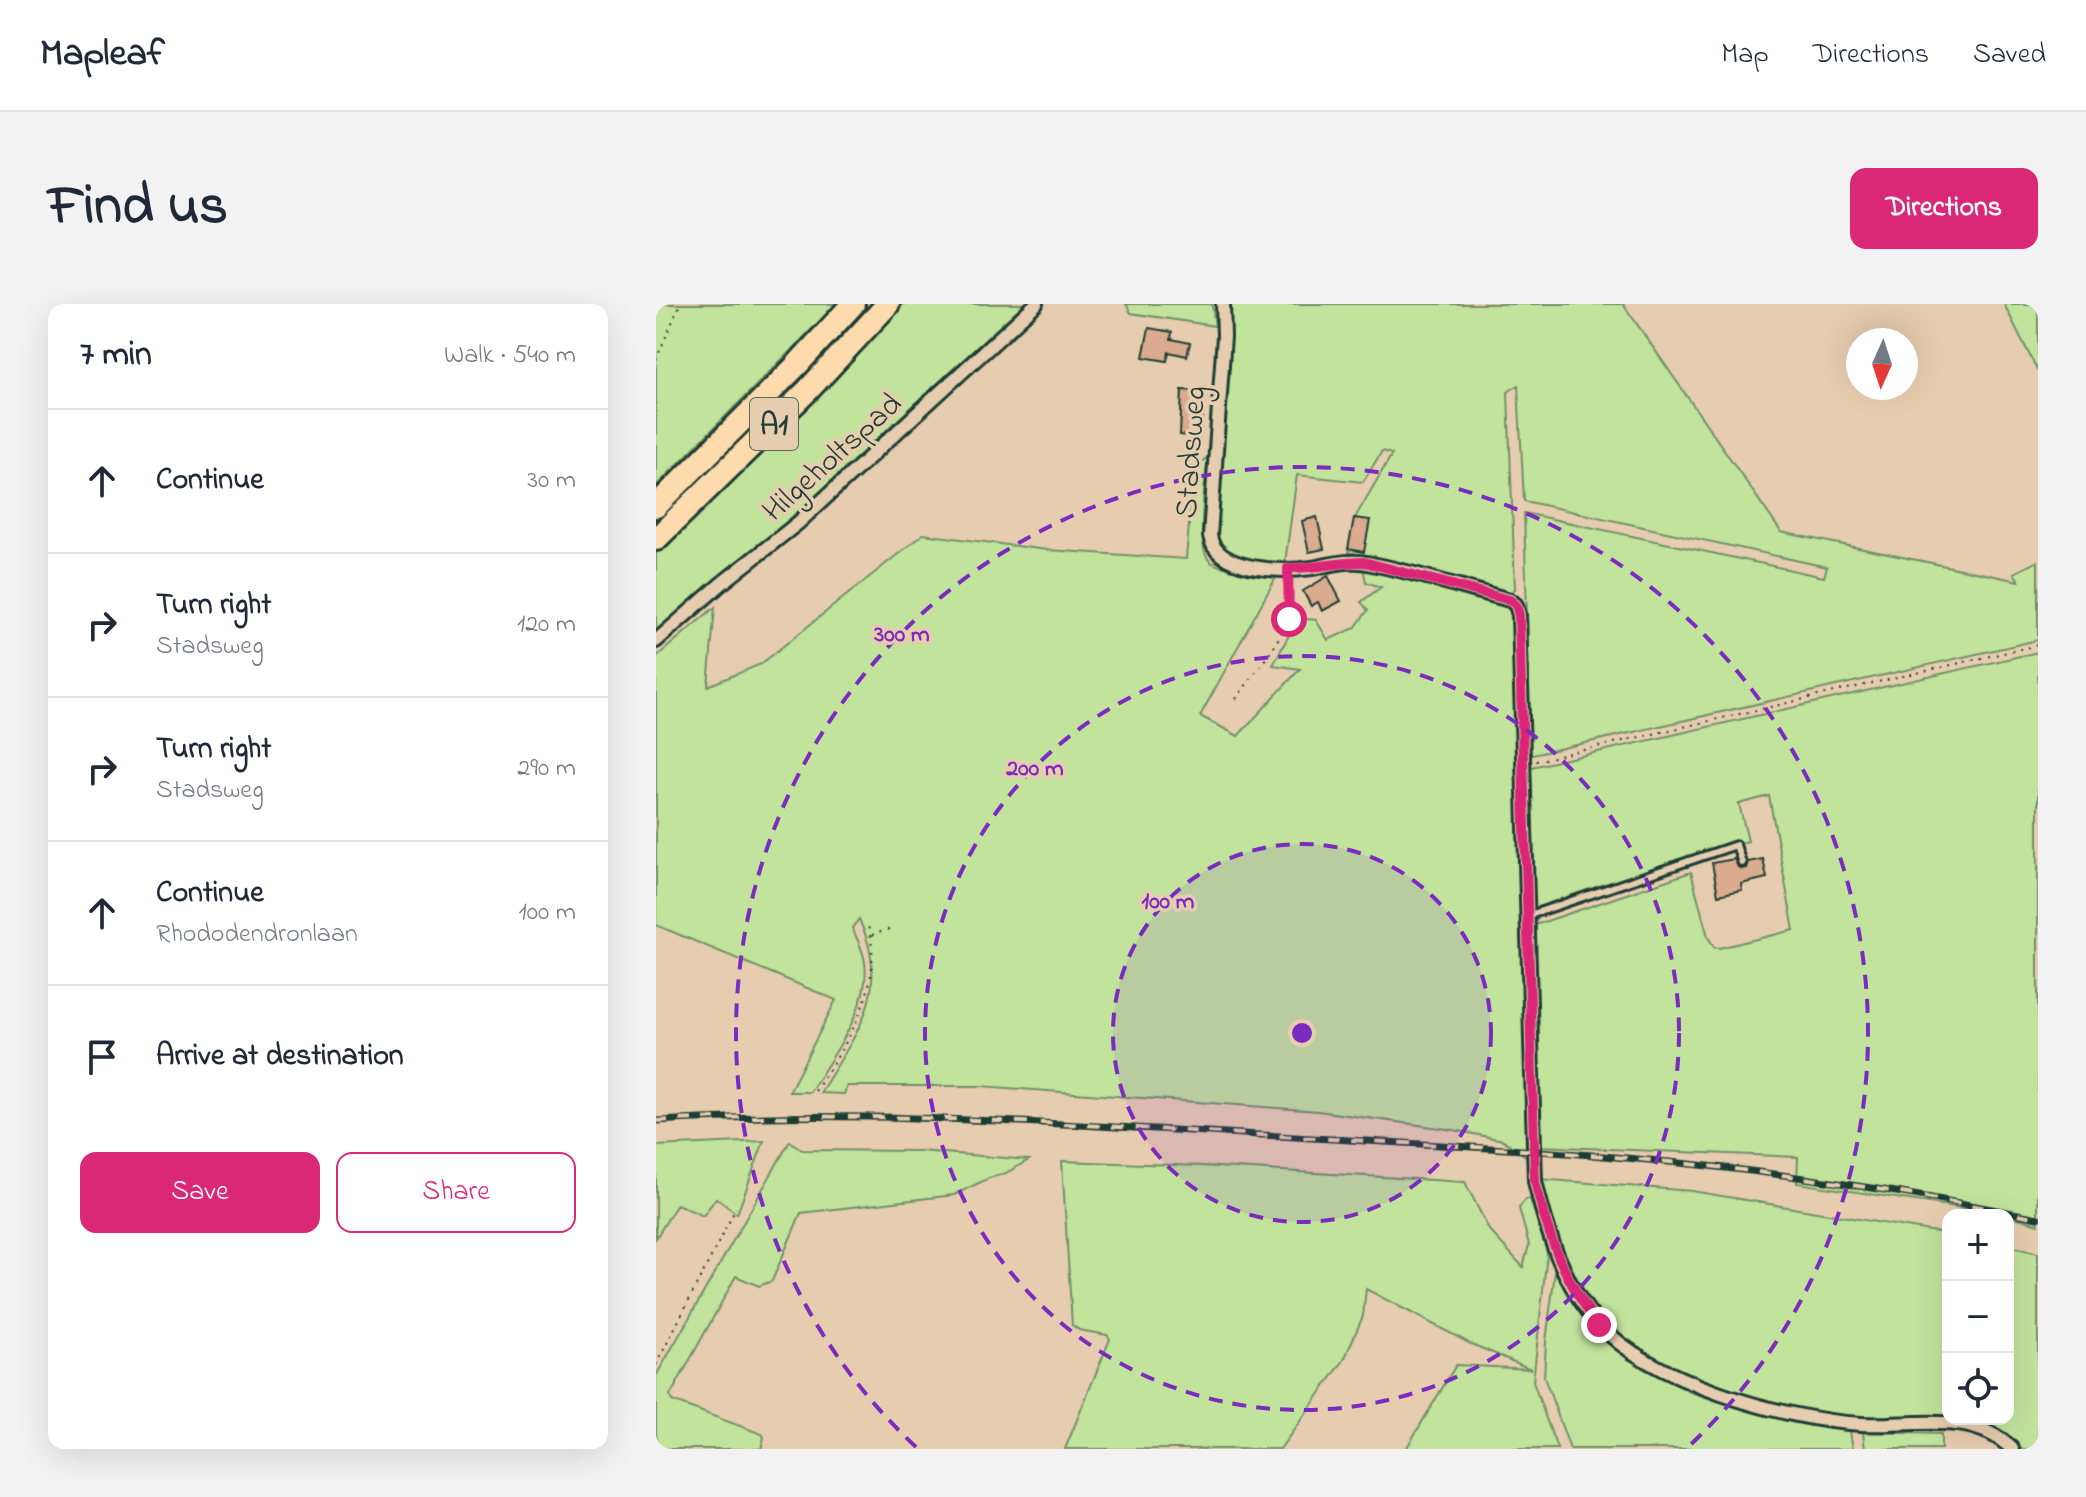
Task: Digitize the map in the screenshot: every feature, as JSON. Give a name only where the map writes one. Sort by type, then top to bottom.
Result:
[{"type":"highway","name":"A1","points":[[656,506],[796,366],[853,304]]},
{"type":"highway","name":"A1","points":[[656,539],[808,390],[888,304]]},
{"type":"street","name":"Hilgeholtspad","points":[[656,641],[798,523],[1036,304]]},
{"type":"street","name":"Stadsweg","points":[[1223,304],[1211,546],[1228,560],[1254,567],[1288,568],[1364,562],[1510,600],[1516,605],[1519,615],[1535,1181],[1545,1223],[1584,1306],[1599,1325],[1642,1357],[1683,1379],[1773,1410],[1862,1424],[1954,1423],[1994,1435],[2012,1449]]},
{"type":"lane","points":[[1527,916],[1736,845],[1742,863]]},
{"type":"path","points":[[656,360],[680,304]]},
{"type":"path","points":[[1236,699],[1265,661],[1289,619],[1288,568]]},
{"type":"path","points":[[1522,764],[2038,645]]},
{"type":"path","points":[[815,1091],[844,1049],[867,997],[871,936],[867,923]]},
{"type":"path","points":[[871,936],[879,930],[892,928]]},
{"type":"path","points":[[656,1365],[736,1208]]},
{"type":"green space","points":[[656,304],[837,304],[656,486]]},
{"type":"green space","points":[[901,304],[1024,304],[802,508],[656,636],[656,551],[781,429]]},
{"type":"green space","points":[[1126,304],[1212,304],[1215,326],[1131,313]]},
{"type":"green space","points":[[1229,304],[1623,304],[1781,532],[2019,581],[2014,573],[2038,561],[2038,640],[1528,756],[1530,718],[1524,513],[1824,577],[1827,567],[1524,501],[1518,385],[1508,392],[1515,589],[1509,594],[1348,552],[1356,516],[1392,454],[1382,451],[1363,482],[1297,475],[1285,563],[1230,557],[1214,540],[1230,329]]},
{"type":"green space","points":[[2004,304],[2038,304],[2038,372]]},
{"type":"green space","points":[[1208,457],[1202,513],[1206,555],[1211,562],[1224,567],[1279,572],[1200,716],[1238,736],[1300,669],[1273,665],[1298,618],[1316,620],[1328,640],[1355,628],[1368,610],[1361,602],[1381,587],[1366,582],[1363,568],[1512,607],[1527,1157],[1503,1140],[1318,1111],[981,1086],[847,1086],[844,1094],[820,1093],[858,1030],[871,990],[869,945],[859,919],[852,928],[863,954],[865,979],[856,1013],[839,1047],[810,1092],[789,1092],[836,1000],[656,925],[656,657],[715,607],[708,686],[761,664],[923,534],[1047,550],[1186,559],[1194,467]]},
{"type":"green space","points":[[2038,652],[2038,1224],[2014,1217],[2014,1209],[1968,1209],[1797,1183],[1798,1157],[1537,1146],[1532,926],[1691,872],[1708,937],[1714,947],[1794,930],[1769,796],[1739,804],[1748,841],[1667,865],[1532,913],[1527,768]]},
{"type":"green space","points":[[764,1141],[737,1214],[716,1198],[703,1216],[677,1204],[656,1238],[656,1146]]},
{"type":"green space","points":[[790,1141],[802,1150],[919,1151],[1029,1160],[954,1195],[801,1213],[772,1281],[759,1286],[736,1276],[670,1396],[672,1401],[762,1434],[761,1449],[659,1449],[656,1376]]},
{"type":"green space","points":[[1062,1161],[1465,1182],[1489,1230],[1523,1267],[1529,1245],[1519,1208],[1526,1199],[1530,1199],[1547,1253],[1533,1382],[1557,1449],[1406,1449],[1456,1365],[1531,1369],[1469,1343],[1366,1289],[1363,1316],[1344,1360],[1280,1449],[1065,1449],[1110,1339],[1107,1335],[1079,1330],[1072,1325]]},
{"type":"green space","points":[[1538,1179],[1692,1191],[1942,1233],[1942,1425],[2014,1425],[2014,1247],[2038,1253],[2038,1449],[2016,1449],[1975,1428],[1844,1420],[1777,1408],[1683,1379],[1616,1334],[1585,1297],[1555,1244]]},
{"type":"green space","points":[[1555,1272],[1570,1297],[1637,1361],[1690,1392],[1759,1414],[1850,1431],[1853,1449],[1570,1449],[1544,1377]]},
{"type":"green space","points":[[1863,1432],[1941,1434],[1941,1449],[1865,1449]]},
{"type":"building","points":[[1149,328],[1172,332],[1171,339],[1190,343],[1187,356],[1169,352],[1167,361],[1143,357]]},
{"type":"building","points":[[1182,390],[1206,392],[1200,437],[1180,435]]},
{"type":"building","points":[[1317,517],[1324,549],[1309,552],[1302,521]]},
{"type":"building","points":[[1354,518],[1370,520],[1364,552],[1348,549]]},
{"type":"building","points":[[1328,576],[1341,601],[1322,611],[1318,602],[1311,606],[1303,591]]},
{"type":"building","points":[[1734,859],[1742,869],[1748,862],[1763,859],[1767,878],[1741,884],[1742,890],[1718,895],[1712,863]]},
{"type":"railway","points":[[656,1121],[808,1117],[959,1119],[1560,1153],[1802,1178],[2038,1218]]},
{"type":"route","points":[[1289,619],[1288,568],[1314,568],[1331,563],[1364,562],[1510,600],[1516,605],[1519,615],[1535,1181],[1554,1247],[1584,1306],[1599,1325]]}]
